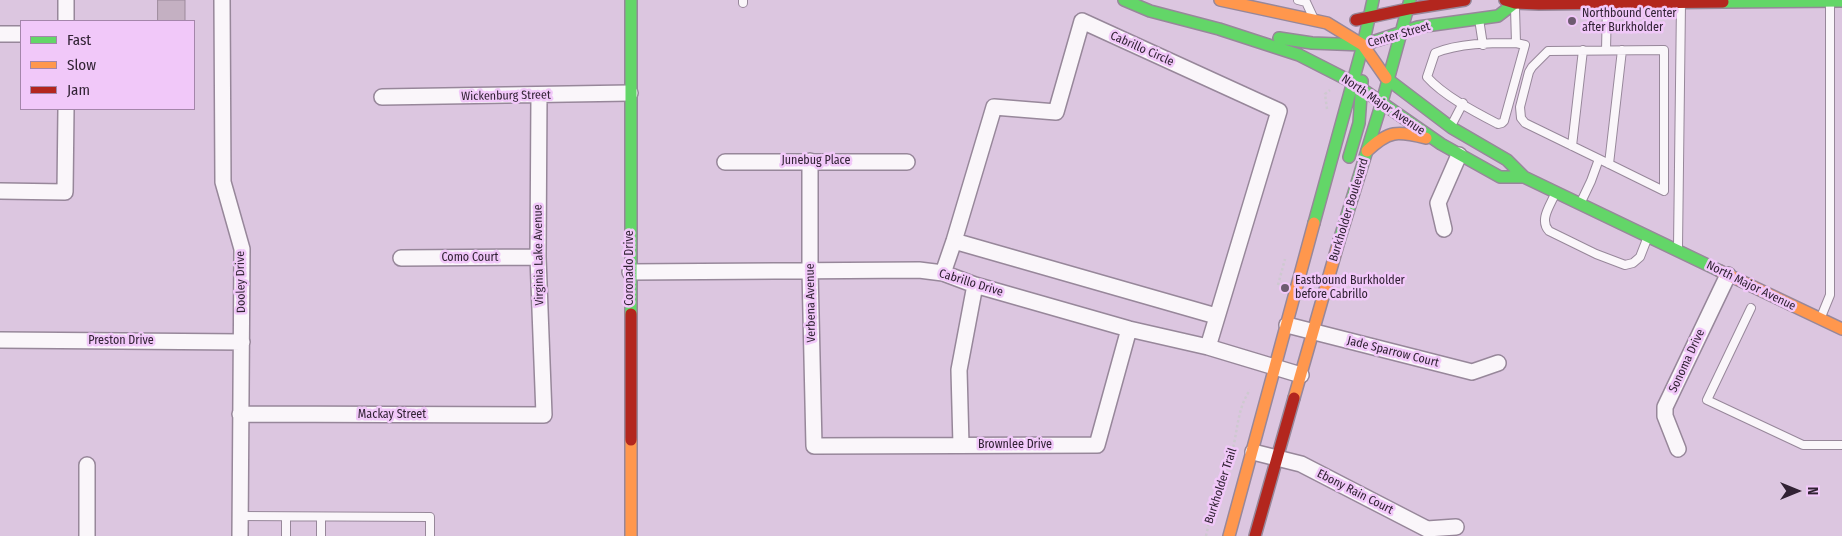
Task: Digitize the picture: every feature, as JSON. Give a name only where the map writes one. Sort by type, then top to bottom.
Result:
[{"type":"street","points":[[66,0],[66,20]]},
{"type":"street","name":"Dooley Drive","points":[[222,0],[223,182],[242,249],[240,536]]},
{"type":"street","name":"Coronado Drive","points":[[631,0],[631,536]]},
{"type":"street","name":"North Major Avenue","points":[[1124,0],[1152,6],[1299,55],[1357,85],[1436,141],[1500,178],[1524,177]]},
{"type":"street","name":"North Major Avenue","points":[[1220,0],[1328,23],[1363,45],[1388,82],[1450,127],[1507,160],[1524,177],[1842,329]]},
{"type":"street","points":[[1230,536],[1275,369],[1357,85],[1368,18],[1374,0]]},
{"type":"street","points":[[1382,102],[1377,66],[1392,0]]},
{"type":"street","name":"Center Street","points":[[1328,23],[1390,13],[1409,4],[1465,0]]},
{"type":"street","name":"Center Street","points":[[1219,29],[1312,43],[1363,45],[1418,27],[1498,16],[1510,2],[1836,1]]},
{"type":"street","name":"Burkholder Boulevard","points":[[1255,536],[1326,285],[1388,82],[1409,4]]},
{"type":"street","name":"Cabrillo Circle","points":[[943,272],[954,242],[994,107],[1056,112],[1082,22],[1279,111],[1208,347]]},
{"type":"street","points":[[0,34],[20,34]]},
{"type":"street","points":[[1346,166],[1359,123],[1357,85]]},
{"type":"street","name":"Wickenburg Street","points":[[382,97],[630,93]]},
{"type":"street","name":"Virginia Lake Avenue","points":[[539,95],[538,257],[544,415]]},
{"type":"street","points":[[0,191],[66,192],[66,110]]},
{"type":"street","points":[[1367,151],[1382,136],[1394,132],[1409,133],[1436,141]]},
{"type":"street","points":[[1444,229],[1438,202],[1459,154]]},
{"type":"street","name":"Verbena Avenue","points":[[810,161],[810,270],[814,446]]},
{"type":"street","name":"Junebug Place","points":[[725,162],[907,162]]},
{"type":"street","points":[[954,242],[1216,316]]},
{"type":"street","points":[[1324,249],[1326,285]]},
{"type":"street","name":"Como Court","points":[[401,258],[538,257]]},
{"type":"street","name":"Cabrillo Drive","points":[[630,272],[810,270],[919,270],[943,272],[975,284],[1129,329],[1208,347],[1275,369],[1301,375]]},
{"type":"street","name":"Sonoma Drive","points":[[1678,449],[1664,416],[1665,407],[1728,275]]},
{"type":"street","points":[[961,445],[959,370],[975,284]]},
{"type":"street","name":"Jade Sparrow Court","points":[[1288,326],[1472,372],[1498,363]]},
{"type":"street","name":"Brownlee Drive","points":[[814,446],[1096,445],[1129,329]]},
{"type":"street","name":"Preston Drive","points":[[0,340],[242,342]]},
{"type":"street","name":"Mackay Street","points":[[240,414],[544,415]]},
{"type":"street","name":"Ebony Rain Court","points":[[1253,452],[1301,464],[1427,529],[1456,527]]},
{"type":"street","points":[[86,465],[86,536]]},
{"type":"lane","points":[[1298,0],[1306,2],[1315,21]]},
{"type":"lane","points":[[1678,251],[1681,1]]},
{"type":"lane","points":[[1821,319],[1830,295],[1836,1]]},
{"type":"lane","points":[[1510,2],[1516,43]]},
{"type":"lane","points":[[1606,50],[1607,2]]},
{"type":"lane","points":[[1478,18],[1483,45]]},
{"type":"lane","points":[[1516,43],[1525,46],[1502,124],[1498,124],[1435,86],[1427,77],[1435,53],[1448,49],[1516,43]]},
{"type":"lane","points":[[1572,146],[1583,50]]},
{"type":"lane","points":[[1609,164],[1622,50]]},
{"type":"lane","points":[[1622,50],[1664,50],[1664,191],[1525,123],[1521,118],[1520,107],[1532,67],[1548,51],[1622,50]]},
{"type":"lane","points":[[1450,127],[1463,103]]},
{"type":"lane","points":[[1580,204],[1591,181],[1598,159]]},
{"type":"lane","points":[[1556,193],[1544,218],[1546,228],[1596,254],[1621,264],[1633,263],[1640,257],[1648,237]]},
{"type":"lane","points":[[1751,308],[1707,400],[1803,445],[1842,445]]},
{"type":"lane","points":[[240,516],[430,517],[430,536]]},
{"type":"lane","points":[[286,516],[286,536]]},
{"type":"lane","points":[[321,516],[321,536]]},
{"type":"path","name":"Burkholder Trail","points":[[1206,536],[1215,495],[1230,462],[1242,403],[1253,386]]},
{"type":"building","points":[[158,0],[185,0],[185,20],[158,20]]},
{"type":"traffic: fast","points":[[631,0],[631,314]]},
{"type":"traffic: fast","points":[[1124,0],[1150,11],[1219,29],[1299,55],[1352,82],[1441,144],[1500,177],[1524,177]]},
{"type":"traffic: fast","points":[[1314,223],[1363,45],[1373,0]]},
{"type":"traffic: fast","points":[[1339,241],[1382,102],[1410,0]]},
{"type":"traffic: fast","points":[[1723,2],[1842,1]]},
{"type":"traffic: fast","points":[[1279,38],[1312,43],[1363,45],[1418,27],[1498,16],[1515,3]]},
{"type":"traffic: fast","points":[[1386,78],[1452,128],[1507,160],[1524,177],[1720,271]]},
{"type":"traffic: fast","points":[[1349,157],[1359,123],[1362,81]]},
{"type":"traffic: slow","points":[[1220,0],[1327,23],[1363,45],[1386,78]]},
{"type":"traffic: slow","points":[[1367,151],[1381,139],[1394,134],[1408,134],[1426,138]]},
{"type":"traffic: slow","points":[[1229,536],[1314,223]]},
{"type":"traffic: slow","points":[[1294,398],[1339,241]]},
{"type":"traffic: slow","points":[[1720,271],[1842,329]]},
{"type":"traffic: slow","points":[[631,440],[631,536]]},
{"type":"traffic: jam","points":[[1356,20],[1465,0]]},
{"type":"traffic: jam","points":[[1505,0],[1515,3],[1539,4],[1723,2]]},
{"type":"traffic: jam","points":[[631,314],[631,440]]},
{"type":"traffic: jam","points":[[1255,536],[1294,398]]},
{"type":"place","name":"Northbound Center after Burkholder","points":[[1572,21]]},
{"type":"place","name":"Eastbound Burkholder before Cabrillo","points":[[1285,288]]}]
